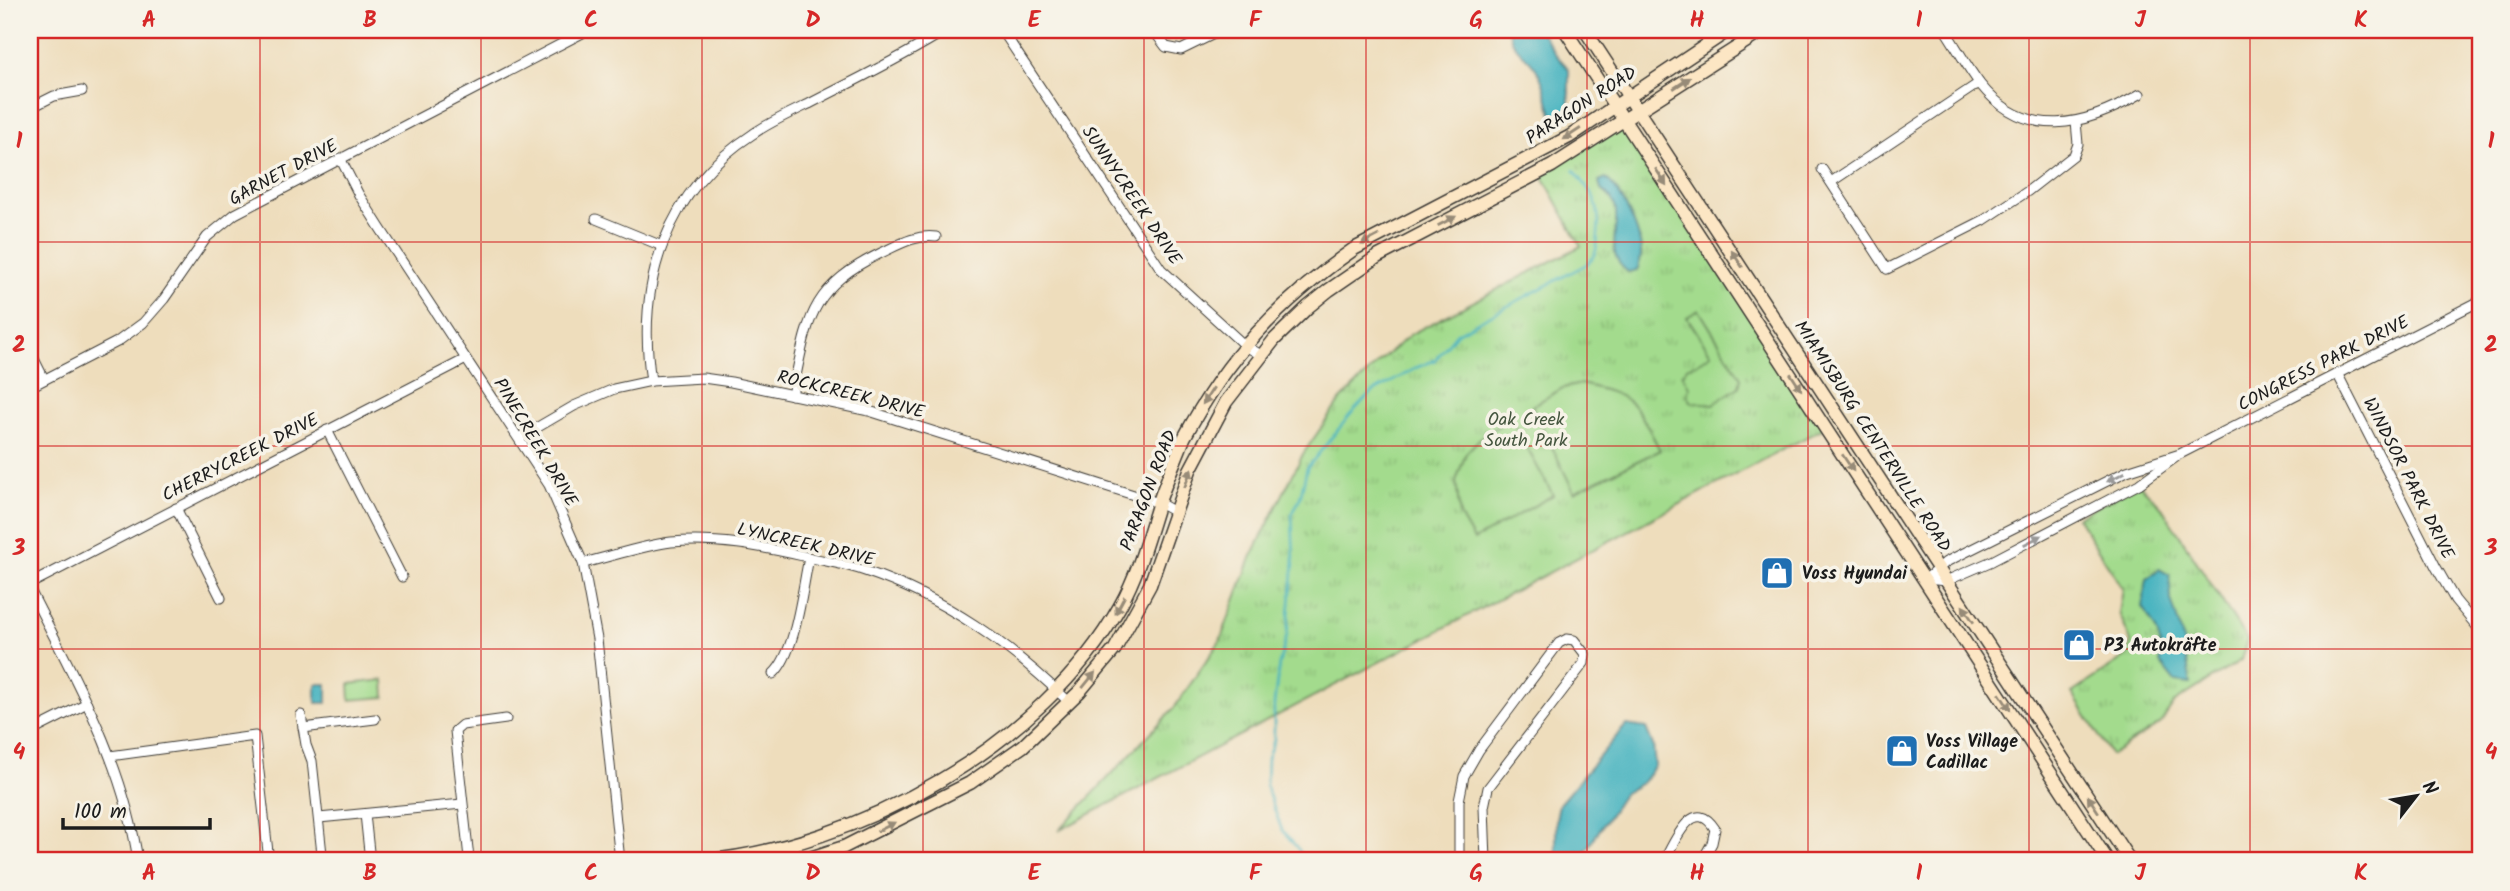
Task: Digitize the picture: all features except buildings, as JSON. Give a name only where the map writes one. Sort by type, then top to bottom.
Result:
[{"type":"street","name":"GARNET DRIVE","points":[[30,387],[117,342],[144,323],[207,237],[228,219],[588,30]]},
{"type":"street","points":[[651,381],[647,353],[647,309],[662,246],[677,215],[709,171],[734,148],[770,123],[946,30]]},
{"type":"street","name":"SUNNYCREEK DRIVE","points":[[1002,30],[1161,269],[1244,345],[1261,355]]},
{"type":"street","points":[[1153,30],[1166,47],[1181,50],[1222,30]]},
{"type":"street","name":"MIAMISBURG CENTERVILLE ROAD","points":[[1565,30],[2108,861]]},
{"type":"street","name":"MIAMISBURG CENTERVILLE ROAD","points":[[1585,30],[2130,861]]},
{"type":"street","name":"PARAGON ROAD","points":[[701,861],[756,855],[836,831],[884,810],[948,775],[1003,740],[1056,689],[1087,653],[1121,605],[1184,438],[1195,417],[1244,345],[1275,313],[1354,249],[1569,137],[1728,30]]},
{"type":"street","name":"PARAGON ROAD","points":[[800,861],[844,847],[970,783],[1023,746],[1069,702],[1115,649],[1150,585],[1190,470],[1221,411],[1261,355],[1308,307],[1377,257],[1552,166],[1764,30]]},
{"type":"street","points":[[1945,30],[1979,83],[2002,105],[2021,115],[2047,122],[2076,122],[2099,116],[2140,94]]},
{"type":"street","points":[[1830,182],[1979,83]]},
{"type":"street","points":[[30,108],[54,96],[82,91]]},
{"type":"street","points":[[1822,169],[1887,269],[1984,220],[2037,184],[2074,155],[2078,144],[2076,122]]},
{"type":"street","name":"PINECREEK DRIVE","points":[[340,158],[366,206],[519,438],[561,508],[583,563],[597,639],[620,861]]},
{"type":"street","points":[[596,219],[662,246]]},
{"type":"street","points":[[792,395],[807,325],[827,290],[850,270],[888,250],[917,237],[936,237]]},
{"type":"street","points":[[1746,307],[1761,297]]},
{"type":"street","name":"CONGRESS PARK DRIVE","points":[[1926,579],[1946,581],[1992,561],[2139,484],[2180,454],[2480,301]]},
{"type":"street","points":[[30,351],[44,379]]},
{"type":"street","name":"CHERRYCREEK DRIVE","points":[[30,584],[466,359]]},
{"type":"street","name":"WINDSOR PARK DRIVE","points":[[2337,373],[2436,567],[2455,600],[2480,629]]},
{"type":"street","name":"ROCKCREEK DRIVE","points":[[519,438],[594,397],[651,381],[703,379],[731,382],[869,411],[1159,503],[1175,512]]},
{"type":"street","points":[[327,430],[402,576]]},
{"type":"street","name":"CONGRESS PARK DRIVE","points":[[1926,579],[1937,568],[2127,471],[2180,454]]},
{"type":"street","points":[[176,508],[221,598]]},
{"type":"street","name":"LYNCREEK DRIVE","points":[[583,563],[650,545],[698,541],[741,544],[862,570],[899,583],[959,613],[1010,649],[1069,702]]},
{"type":"street","points":[[773,674],[780,668],[788,652],[809,558]]},
{"type":"street","points":[[30,590],[87,703],[110,756],[126,805],[138,861]]},
{"type":"street","points":[[1459,861],[1459,801],[1470,764],[1559,643],[1567,639],[1574,640],[1585,654],[1584,663],[1488,788],[1484,807],[1486,861]]},
{"type":"street","points":[[30,732],[87,703]]},
{"type":"street","points":[[301,715],[306,746],[312,761],[322,854]]},
{"type":"street","points":[[303,728],[375,719]]},
{"type":"street","points":[[469,858],[455,731],[462,725],[506,719]]},
{"type":"street","points":[[2026,733],[2040,724]]},
{"type":"street","points":[[110,756],[255,736],[269,861]]},
{"type":"street","points":[[319,818],[462,804]]},
{"type":"street","points":[[365,814],[370,861]]},
{"type":"street","points":[[1664,861],[1686,823],[1693,817],[1703,817],[1714,829],[1712,843],[1702,861]]},
{"type":"green space","name":"Oak Creek South Park","points":[[1624,120],[1824,428],[1058,831],[1174,708],[1220,641],[1251,558],[1303,454],[1339,402],[1411,334],[1581,246],[1541,173]]},
{"type":"green space","points":[[1699,310],[1741,378],[1739,387],[1713,404],[1691,402],[1687,394],[1690,387],[1682,374],[1687,367],[1711,354],[1687,317]]},
{"type":"green space","points":[[1581,384],[1613,393],[1632,404],[1645,421],[1660,450],[1574,492],[1532,406],[1563,388]]},
{"type":"green space","points":[[1511,419],[1553,495],[1474,540],[1460,516],[1456,481],[1466,453],[1483,435]]},
{"type":"green space","points":[[2139,484],[2160,505],[2247,640],[2241,660],[2175,702],[2160,724],[2111,755],[2072,693],[2127,656],[2131,642],[2119,613],[2123,589],[2077,517]]},
{"type":"green space","points":[[384,680],[385,697],[350,700],[349,684]]},
{"type":"water","points":[[1509,30],[1540,30],[1569,69],[1569,109],[1560,119],[1552,114],[1537,71],[1515,46]]},
{"type":"water","points":[[1606,178],[1624,202],[1638,235],[1641,254],[1637,270],[1628,272],[1615,252],[1615,208],[1611,198],[1601,190],[1599,181]]},
{"type":"water","points":[[2159,569],[2170,575],[2171,600],[2182,635],[2191,684],[2175,682],[2160,663],[2157,634],[2142,607],[2147,579]]},
{"type":"water","points":[[316,684],[327,684],[327,703],[316,703]]},
{"type":"water","points":[[1626,725],[1646,728],[1653,745],[1655,766],[1643,782],[1624,793],[1579,861],[1556,861],[1556,819],[1559,804]]},
{"type":"waterway","points":[[1303,861],[1299,850],[1282,830],[1266,787],[1267,758],[1274,740],[1274,704],[1279,664],[1287,635],[1294,562],[1292,515],[1300,498],[1307,468],[1370,394],[1435,360],[1457,333],[1587,264],[1597,247],[1597,206],[1574,170]]},
{"type":"place","name":"Voss Hyundai","points":[[1777,573]]},
{"type":"place","name":"P3 Autokräfte","points":[[2079,645]]},
{"type":"place","name":"Voss Village Cadillac","points":[[1902,751]]}]
